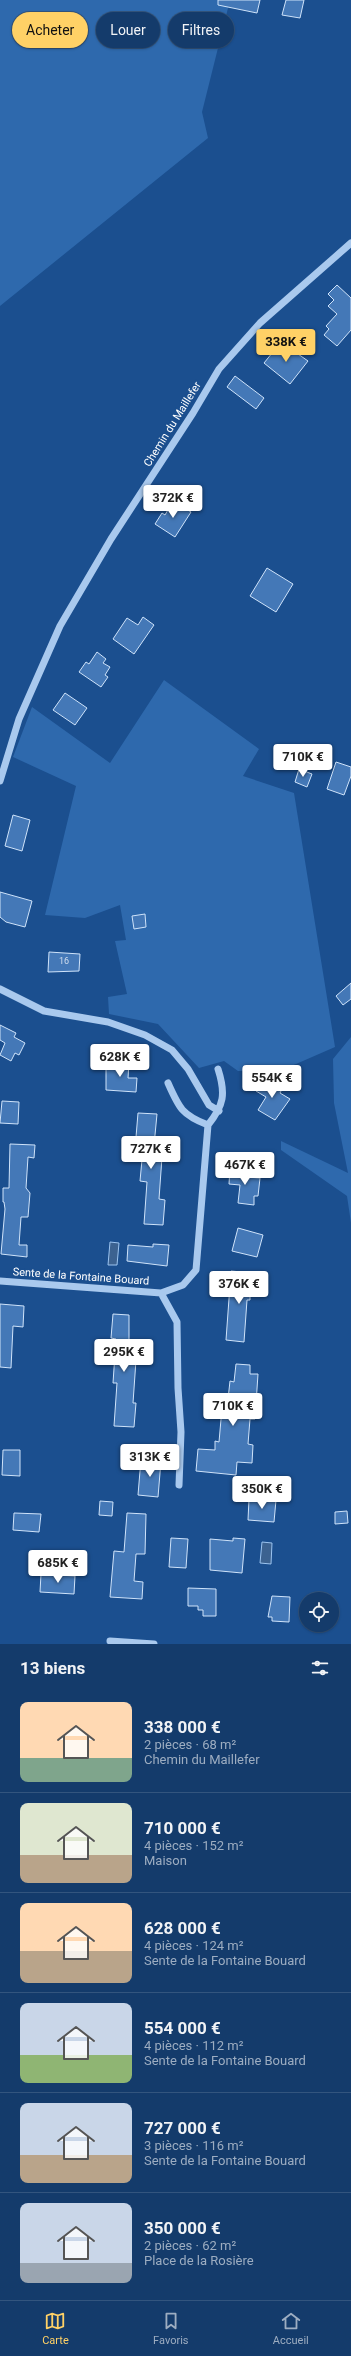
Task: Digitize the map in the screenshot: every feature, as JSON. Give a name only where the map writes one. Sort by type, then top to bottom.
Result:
[{"type":"street","name":"Chemin du Maillefer","points":[[0,781],[19,719],[60,626],[111,539],[193,413],[219,369],[260,323],[351,243]]},
{"type":"street","points":[[0,989],[44,1011],[108,1022],[145,1035],[166,1046],[172,1050],[188,1069],[210,1105],[219,1111]]},
{"type":"street","points":[[168,1083],[179,1108],[190,1118],[208,1125],[219,1111],[224,1095],[218,1069]]},
{"type":"street","name":"Sente de la Fontaine Bouard","points":[[0,1281],[161,1293],[183,1285],[196,1270],[208,1125]]},
{"type":"street","name":"Sente de la Fontaine Bouard","points":[[161,1293],[177,1322],[181,1432],[179,1485]]},
{"type":"street","points":[[110,1641],[154,1644]]},
{"type":"shaded area","points":[[0,0],[230,0],[227,12],[168,12],[168,48],[218,48],[202,112],[208,138],[0,306]]},
{"type":"shaded area","points":[[164,680],[259,749],[243,776],[294,793],[335,1047],[280,1071],[238,1071],[224,1061],[199,1068],[158,1024],[109,1014],[108,997],[127,994],[115,941],[126,940],[120,905],[85,918],[45,915],[76,786],[13,757],[32,707],[110,763]]},
{"type":"shaded area","points":[[351,1037],[351,1223],[347,1196],[281,1150],[281,1141],[348,1173],[334,1103],[333,1059]]},
{"type":"shaded area","points":[[110,1242],[119,1243],[117,1265],[108,1265]]},
{"type":"shaded area","points":[[262,1542],[272,1543],[271,1564],[260,1563]]},
{"type":"building","points":[[218,0],[260,0],[257,13],[218,5]]},
{"type":"building","points":[[286,0],[304,0],[300,18],[282,15]]},
{"type":"building","points":[[337,285],[351,298],[351,330],[337,346],[324,335],[329,329],[326,326],[337,314],[328,306],[334,300],[328,294]]},
{"type":"building","points":[[281,342],[308,361],[290,384],[264,363]]},
{"type":"building","points":[[235,376],[264,398],[256,409],[227,387]]},
{"type":"building","points":[[173,501],[191,512],[175,537],[155,524],[162,513],[165,515]]},
{"type":"building","points":[[267,568],[293,584],[276,612],[250,596]]},
{"type":"building","points":[[143,617],[154,625],[134,654],[113,639],[127,618],[138,625]]},
{"type":"building","points":[[97,652],[106,659],[103,663],[110,667],[105,675],[108,677],[101,687],[79,672],[86,662],[89,664]]},
{"type":"building","points":[[65,693],[87,708],[75,725],[53,710]]},
{"type":"building","points":[[336,762],[351,767],[351,776],[344,795],[327,789]]},
{"type":"building","points":[[299,769],[312,774],[307,787],[295,782]]},
{"type":"building","points":[[13,815],[30,820],[22,851],[5,846]]},
{"type":"building","points":[[0,892],[32,901],[25,927],[6,922],[0,917]]},
{"type":"building","points":[[145,914],[146,927],[134,929],[132,916]]},
{"type":"building","points":[[49,952],[80,954],[79,971],[48,972]]},
{"type":"building","points":[[351,983],[351,999],[343,1005],[336,996]]},
{"type":"building","points":[[0,1025],[16,1033],[14,1037],[25,1043],[19,1055],[15,1053],[11,1061],[0,1055],[5,1043],[0,1040]]},
{"type":"building","points":[[106,1062],[129,1063],[128,1078],[137,1078],[136,1092],[106,1090]]},
{"type":"building","points":[[264,1078],[282,1089],[280,1093],[290,1099],[275,1120],[258,1110],[266,1097],[256,1091]]},
{"type":"building","points":[[2,1101],[19,1102],[18,1124],[0,1123]]},
{"type":"building","points":[[138,1113],[157,1114],[153,1156],[162,1157],[159,1199],[165,1200],[163,1225],[144,1224],[147,1182],[140,1181],[144,1138],[136,1137]]},
{"type":"building","points":[[10,1144],[35,1145],[34,1158],[28,1157],[26,1188],[30,1193],[28,1217],[21,1217],[19,1245],[27,1245],[27,1257],[1,1254],[5,1209],[3,1202],[3,1188],[9,1188]]},
{"type":"building","points":[[230,1168],[247,1169],[246,1177],[260,1178],[258,1196],[254,1196],[254,1205],[238,1203],[240,1185],[229,1184]]},
{"type":"building","points":[[238,1228],[263,1235],[257,1257],[232,1251]]},
{"type":"building","points":[[153,1244],[169,1245],[167,1266],[127,1261],[128,1245],[153,1247]]},
{"type":"building","points":[[231,1271],[252,1273],[255,1283],[255,1288],[250,1292],[250,1300],[247,1300],[244,1342],[226,1340]]},
{"type":"building","points":[[0,1304],[24,1306],[23,1327],[13,1326],[11,1368],[0,1367]]},
{"type":"building","points":[[113,1314],[129,1315],[129,1359],[136,1360],[133,1403],[136,1403],[134,1427],[114,1426],[117,1383],[113,1383],[116,1339],[111,1338]]},
{"type":"building","points":[[236,1364],[250,1365],[250,1374],[258,1374],[255,1419],[250,1419],[248,1444],[253,1445],[252,1463],[237,1462],[236,1475],[196,1471],[198,1449],[215,1450],[215,1441],[219,1442],[222,1408],[227,1408],[230,1381],[234,1382]]},
{"type":"building","points":[[3,1450],[20,1450],[20,1476],[2,1475]]},
{"type":"building","points":[[141,1459],[161,1461],[158,1497],[138,1495]]},
{"type":"building","points":[[249,1499],[276,1500],[274,1522],[248,1520]]},
{"type":"building","points":[[100,1501],[113,1502],[112,1516],[99,1515]]},
{"type":"building","points":[[347,1511],[348,1523],[335,1524],[335,1512]]},
{"type":"building","points":[[14,1513],[41,1514],[39,1532],[13,1530]]},
{"type":"building","points":[[127,1513],[146,1514],[145,1554],[136,1554],[134,1581],[143,1582],[142,1599],[110,1597],[114,1551],[124,1552]]},
{"type":"building","points":[[171,1538],[188,1539],[186,1568],[169,1567]]},
{"type":"building","points":[[233,1538],[245,1539],[242,1573],[210,1570],[210,1539],[233,1541]]},
{"type":"building","points":[[41,1574],[75,1576],[74,1594],[40,1592]]},
{"type":"building","points":[[188,1588],[216,1589],[216,1616],[203,1616],[203,1610],[198,1610],[198,1606],[188,1606]]},
{"type":"building","points":[[272,1596],[290,1597],[289,1622],[272,1621],[272,1617],[268,1617]]}]
